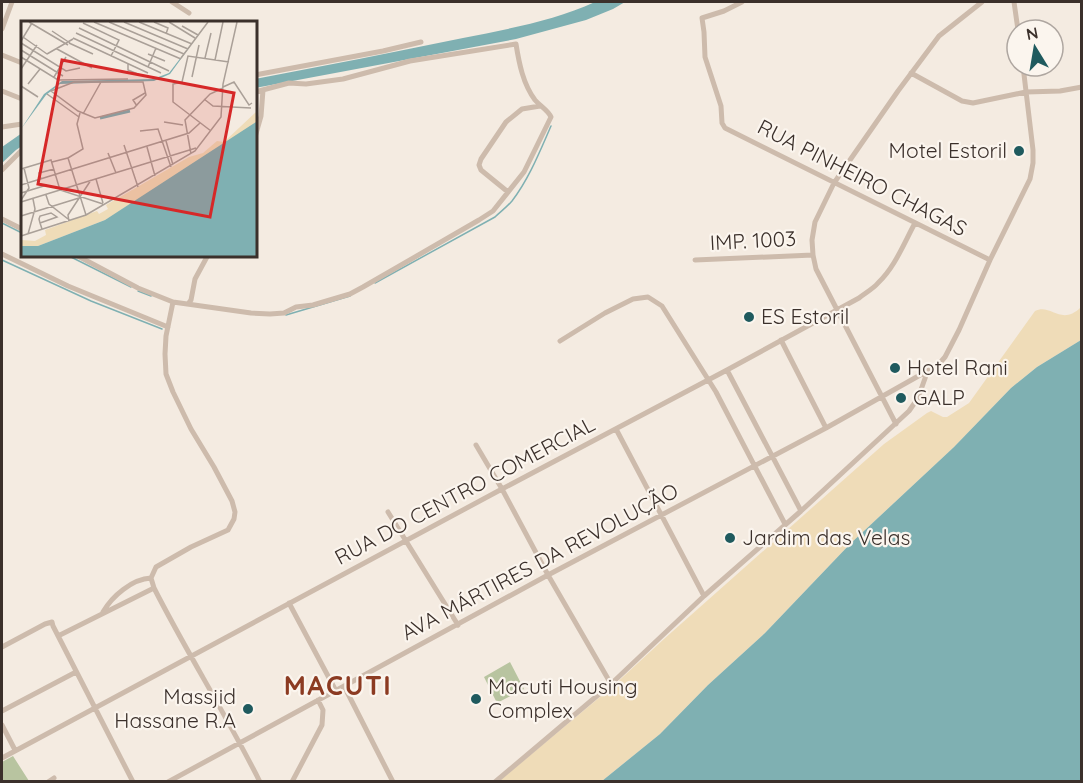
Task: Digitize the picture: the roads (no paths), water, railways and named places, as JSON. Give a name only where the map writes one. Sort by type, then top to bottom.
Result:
[{"type":"street","points":[[2,29],[12,2]]},
{"type":"street","points":[[172,2],[189,13]]},
{"type":"street","name":"RUA PINHEIRO CHAGAS","points":[[742,2],[702,18],[705,57],[721,106],[722,123],[725,128],[990,260]]},
{"type":"street","points":[[896,424],[816,269],[812,240],[815,222],[834,183],[939,36],[982,2]]},
{"type":"street","points":[[1014,2],[1016,18]]},
{"type":"street","points":[[256,75],[421,42]]},
{"type":"street","points":[[78,256],[138,288],[173,302],[251,313],[278,314],[296,307],[313,305],[350,294],[493,211],[524,172],[551,117],[550,113],[531,95],[518,58],[516,44],[410,61],[343,79],[306,84],[289,83],[256,92]]},
{"type":"street","points":[[2,55],[21,63]]},
{"type":"street","points":[[911,73],[962,101],[973,103],[1026,92],[1060,91],[1082,87]]},
{"type":"street","points":[[495,782],[610,684],[909,411],[918,398],[928,370],[938,365],[945,357],[1030,179],[1033,150],[1024,78]]},
{"type":"street","points":[[256,134],[264,90]]},
{"type":"street","points":[[2,91],[21,99]]},
{"type":"street","points":[[508,192],[481,170],[479,165],[481,159],[506,122],[522,109],[540,106]]},
{"type":"street","points":[[2,127],[21,124]]},
{"type":"street","points":[[2,170],[21,151]]},
{"type":"street","points":[[2,219],[21,228]]},
{"type":"street","name":"RUA DO CENTRO COMERCIAL","points":[[2,758],[859,298],[878,284],[888,271],[915,223]]},
{"type":"street","points":[[2,254],[68,286],[168,327]]},
{"type":"street","name":"IMP. 1003","points":[[695,260],[813,255]]},
{"type":"street","points":[[188,304],[195,279],[207,256]]},
{"type":"street","points":[[560,341],[633,298],[648,297],[662,306],[724,406],[785,524]]},
{"type":"street","points":[[173,302],[165,354],[166,374],[191,429],[214,467],[232,501],[235,512],[228,530],[156,567],[151,578],[154,588],[260,782]]},
{"type":"street","points":[[782,340],[826,428]]},
{"type":"street","points":[[727,370],[801,511]]},
{"type":"street","name":"AVA MÁRTIRES DA REVOLUÇÃO","points":[[168,782],[548,575],[826,428],[928,370]]},
{"type":"street","points":[[616,429],[704,596]]},
{"type":"street","points":[[476,445],[610,684]]},
{"type":"street","points":[[388,512],[458,625]]},
{"type":"street","points":[[103,613],[109,603],[131,584],[139,579],[151,578]]},
{"type":"street","points":[[58,636],[154,588]]},
{"type":"street","points":[[290,603],[336,691]]},
{"type":"street","points":[[2,648],[52,622],[133,782]]},
{"type":"street","points":[[2,711],[76,672]]},
{"type":"street","points":[[344,686],[393,782]]},
{"type":"street","points":[[292,782],[322,725],[323,710],[318,700]]},
{"type":"street","points":[[2,725],[15,750]]},
{"type":"street","points":[[48,782],[54,778]]},
{"type":"water","points":[[595,2],[625,2],[586,20],[516,39],[256,88],[256,79],[513,28],[579,9]]},
{"type":"water","points":[[21,134],[21,147],[2,163],[2,147]]},
{"type":"water","points":[[1081,340],[1081,781],[602,781],[660,734],[708,685],[765,633],[850,544],[954,447],[1011,388],[1037,367]]},
{"type":"waterway","points":[[375,283],[495,217],[512,201],[524,184],[551,126]]},
{"type":"waterway","points":[[2,223],[21,232]]},
{"type":"waterway","points":[[69,256],[131,287]]},
{"type":"waterway","points":[[2,260],[91,301],[162,329]]},
{"type":"waterway","points":[[138,291],[151,296]]},
{"type":"waterway","points":[[286,315],[350,296]]},
{"type":"place","name":"Motel Estoril","points":[[1019,151]]},
{"type":"place","name":"ES Estoril","points":[[749,317]]},
{"type":"place","name":"Hotel Rani","points":[[895,368]]},
{"type":"place","name":"GALP","points":[[901,398]]},
{"type":"place","name":"Jardim das Velas","points":[[730,538]]},
{"type":"place","name":"Macuti Housing Complex","points":[[476,699]]},
{"type":"place","name":"Massjid Hassane R.A","points":[[248,709]]},
{"type":"district","name":"MACUTI","points":[[338,686]]}]
